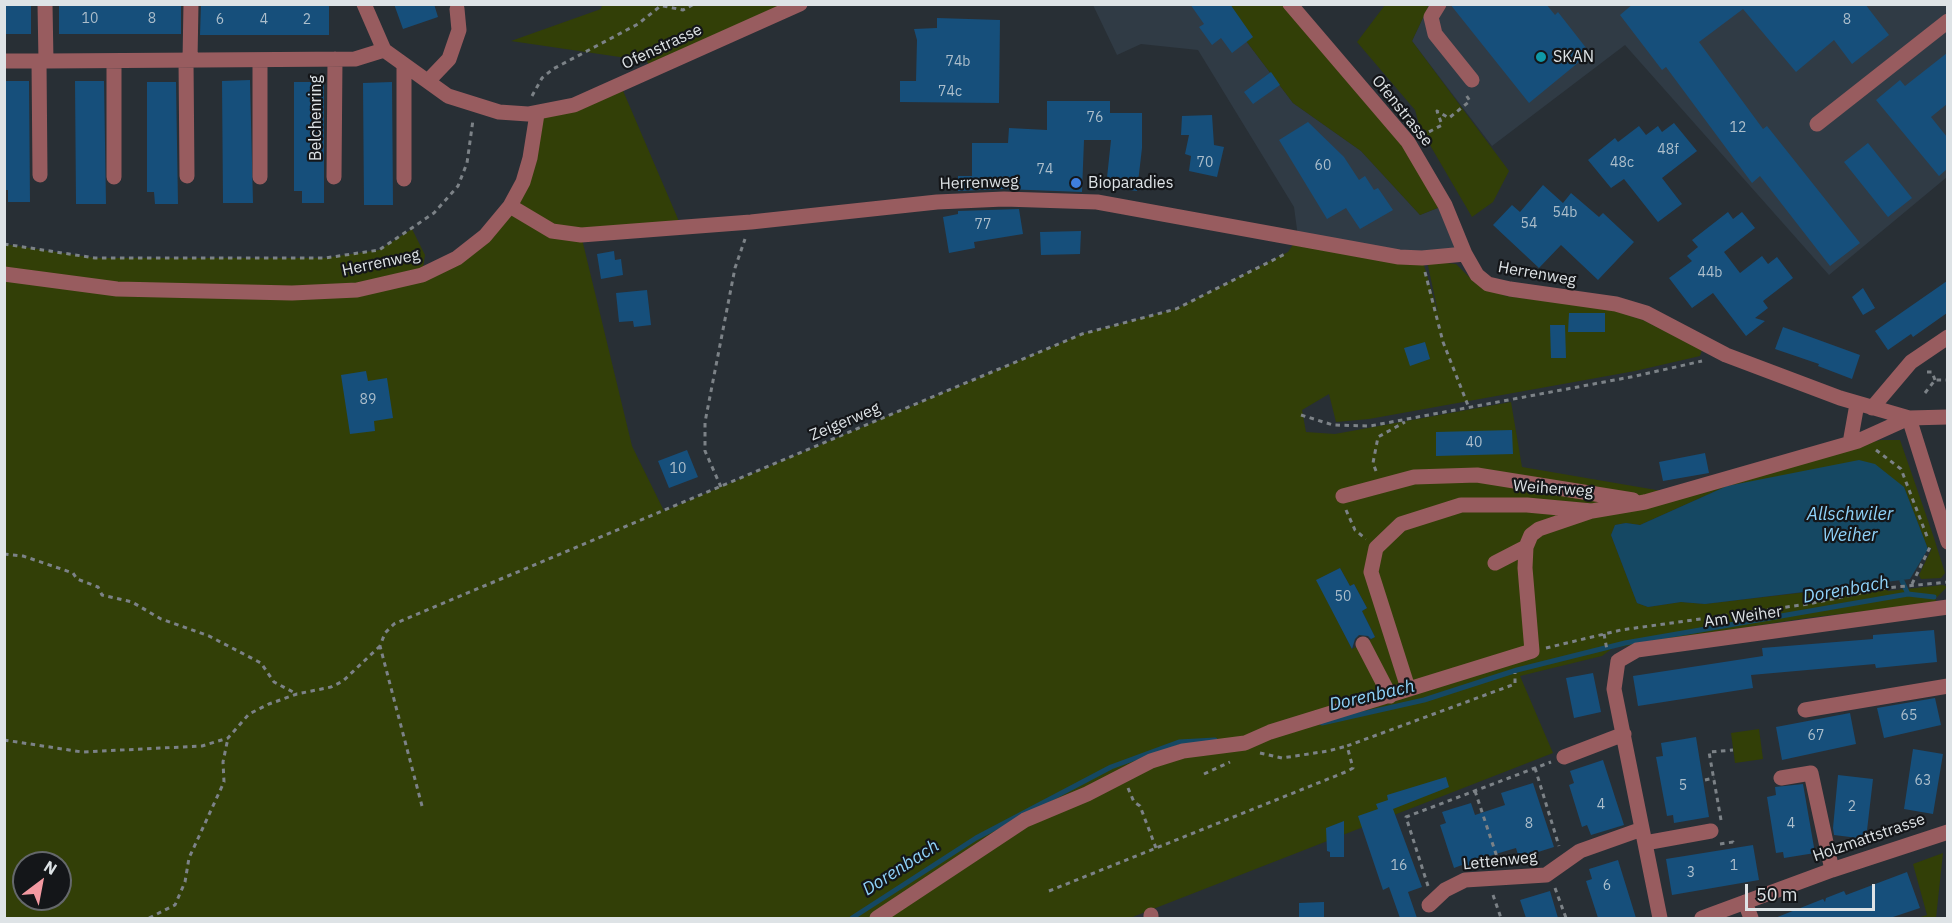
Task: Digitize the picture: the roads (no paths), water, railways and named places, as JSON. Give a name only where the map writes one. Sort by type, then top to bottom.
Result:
[{"type":"street","points":[[40,175],[45,4]]},
{"type":"street","points":[[187,176],[190,4]]},
{"type":"street","points":[[364,4],[384,50]]},
{"type":"street","name":"Ofenstrasse","points":[[384,50],[448,96],[499,112],[532,114],[574,105],[800,4]]},
{"type":"street","name":"Ofenstrasse","points":[[1290,4],[1408,142],[1445,205],[1465,254]]},
{"type":"street","points":[[1438,4],[1431,17],[1435,34],[1472,80]]},
{"type":"street","points":[[428,81],[449,59],[459,30],[457,9]]},
{"type":"street","points":[[1817,124],[1947,21]]},
{"type":"street","name":"Belchenring","points":[[4,61],[355,59],[384,50]]},
{"type":"street","name":"Belchenring","points":[[334,177],[335,59]]},
{"type":"street","points":[[260,60],[260,177]]},
{"type":"street","points":[[114,61],[114,177]]},
{"type":"street","points":[[404,64],[404,179]]},
{"type":"street","points":[[510,206],[523,182],[530,158],[532,114]]},
{"type":"street","name":"Herrenweg","points":[[4,274],[117,289],[292,293],[357,290],[422,274],[457,258],[485,236],[510,206],[552,231],[581,235],[751,222],[937,202],[1004,199],[1097,202],[1399,257],[1422,258],[1465,254],[1477,275],[1488,284],[1510,290],[1626,307],[1646,313],[1726,355],[1857,404],[1909,418],[1947,417]]},
{"type":"street","points":[[1872,408],[1911,362],[1947,337]]},
{"type":"street","points":[[1854,442],[1857,404]]},
{"type":"street","points":[[1909,418],[1947,543]]},
{"type":"street","name":"Weiherweg","points":[[1408,688],[1371,572],[1376,548],[1401,524],[1461,505],[1527,504],[1592,511],[1645,502],[1854,442],[1909,418]]},
{"type":"street","points":[[1343,496],[1380,484],[1414,477],[1477,475],[1645,502]]},
{"type":"street","points":[[877,918],[1025,820],[1087,794],[1121,774],[1183,751],[1251,741],[1270,732],[1532,651],[1525,568],[1526,547],[1531,535],[1539,529],[1592,511]]},
{"type":"street","points":[[1495,563],[1526,547]]},
{"type":"street","name":"Am Weiher","points":[[1624,734],[1614,689],[1613,657],[1637,650],[1947,607]]},
{"type":"street","points":[[1363,644],[1390,696]]},
{"type":"street","points":[[1805,710],[1947,686]]},
{"type":"street","points":[[1564,757],[1624,734],[1660,918]]},
{"type":"street","points":[[1780,778],[1811,773],[1832,870]]},
{"type":"street","name":"Lettenweg","points":[[1429,905],[1445,890],[1465,880],[1550,872],[1580,851],[1644,836],[1711,827]]},
{"type":"street","name":"Holzmattstrasse","points":[[1702,918],[1832,870],[1947,832]]},
{"type":"street","points":[[1745,902],[1751,918]]},
{"type":"water","name":"Allschwiler Weiher","points":[[1859,460],[1875,464],[1904,487],[1928,549],[1910,579],[1705,604],[1681,602],[1648,607],[1637,603],[1611,535],[1615,525],[1626,523],[1640,525],[1727,486]]},
{"type":"waterway","points":[[1902,581],[1908,594]]},
{"type":"waterway","name":"Dorenbach","points":[[1322,723],[1424,700],[1517,670],[1625,643],[1908,594],[1934,597]]},
{"type":"waterway","name":"Dorenbach","points":[[852,918],[976,838],[1111,767],[1179,742],[1215,740]]},
{"type":"place","name":"SKAN","points":[[1541,57]]},
{"type":"place","name":"Bioparadies","points":[[1076,183]]}]
